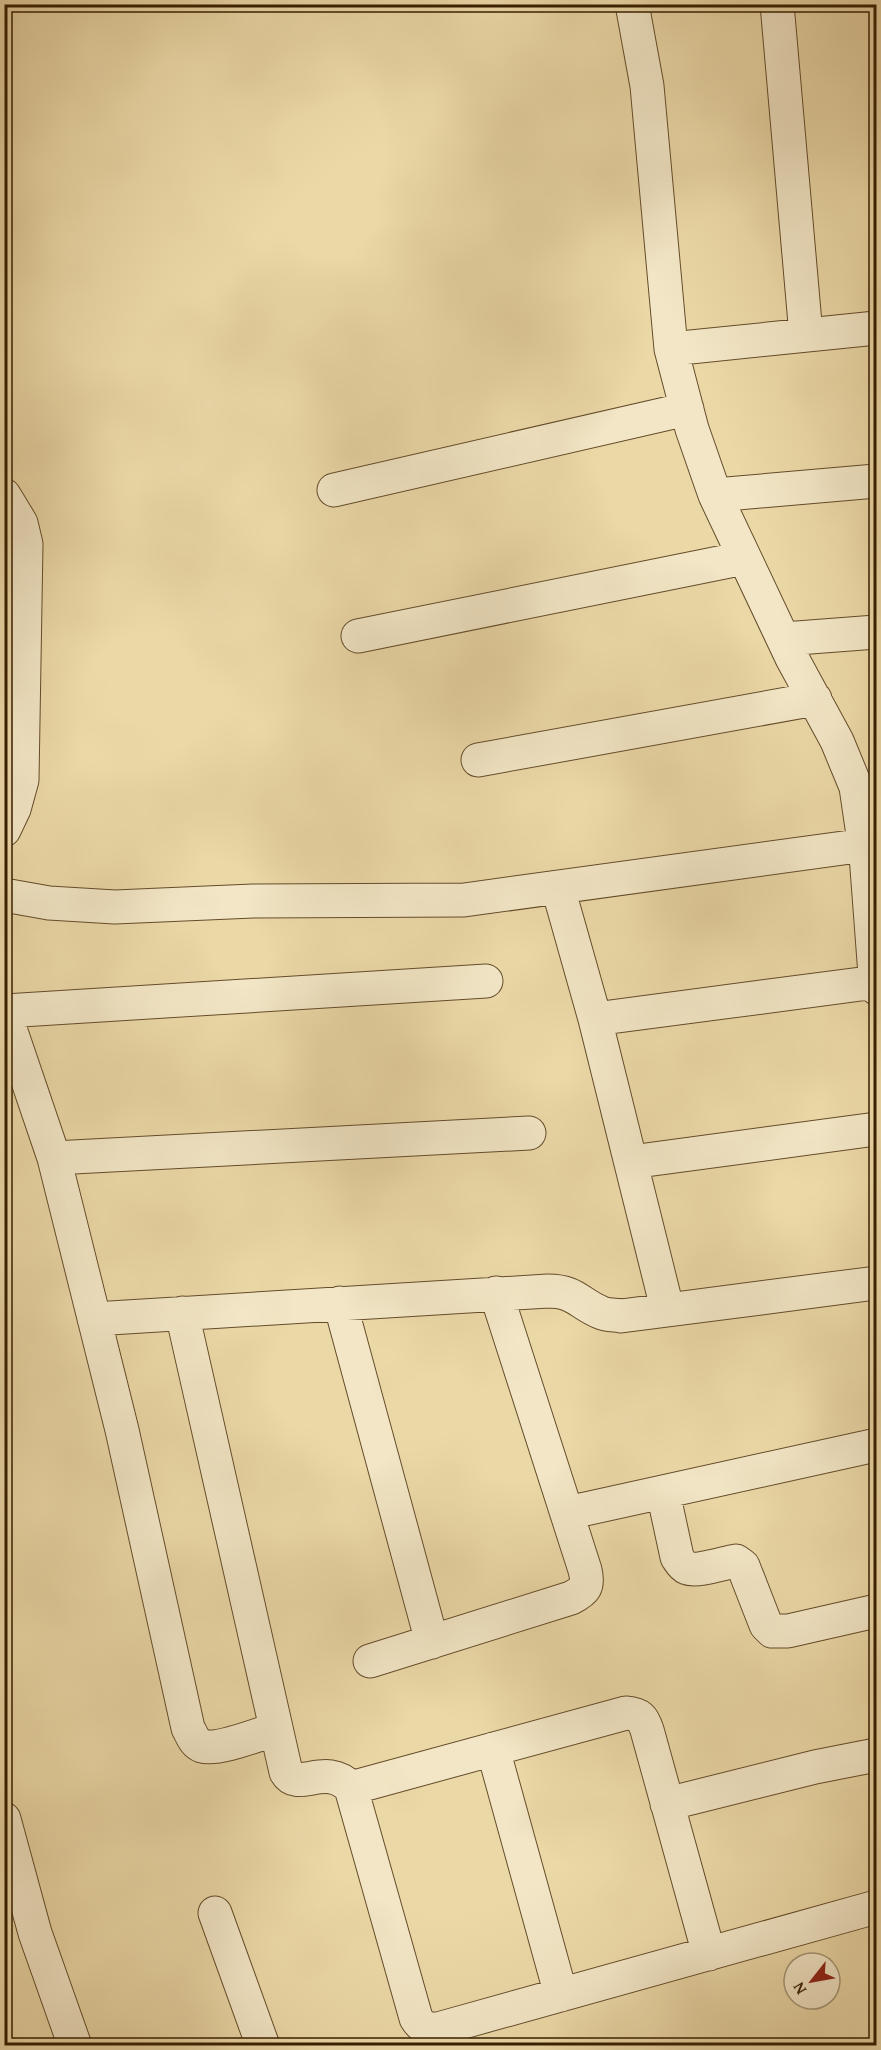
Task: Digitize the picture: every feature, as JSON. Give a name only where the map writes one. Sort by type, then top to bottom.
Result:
[{"type":"street","points":[[632,4],[647,86],[671,349],[687,409],[715,495],[784,639],[837,741],[856,787],[865,845],[876,988]]},
{"type":"street","points":[[777,4],[806,335]]},
{"type":"street","points":[[671,349],[876,328]]},
{"type":"street","points":[[334,490],[687,409]]},
{"type":"street","points":[[715,495],[876,481]]},
{"type":"street","points":[[4,495],[21,523],[26,544],[26,583],[22,780],[14,809],[4,830]]},
{"type":"street","points":[[358,636],[744,558]]},
{"type":"street","points":[[784,639],[876,632]]},
{"type":"street","points":[[478,760],[815,699]]},
{"type":"street","points":[[4,895],[49,903],[115,907],[253,901],[464,900],[865,845]]},
{"type":"street","points":[[558,888],[595,1019],[667,1308]]},
{"type":"street","points":[[276,1728],[217,1746],[202,1746],[194,1740],[188,1728],[122,1430],[54,1158],[5,1011],[486,981]]},
{"type":"street","points":[[595,1019],[876,982]]},
{"type":"street","points":[[631,1162],[876,1129]]},
{"type":"street","points":[[54,1158],[529,1133]]},
{"type":"street","points":[[94,1318],[496,1293],[562,1291],[574,1295],[588,1306],[604,1314],[621,1316],[667,1308],[876,1283]]},
{"type":"street","points":[[370,1661],[571,1599],[584,1592],[588,1583],[496,1293]]},
{"type":"street","points":[[340,1303],[432,1642]]},
{"type":"street","points":[[182,1313],[286,1772],[289,1778],[296,1780],[333,1776],[344,1781],[351,1788],[416,2018],[421,2026],[438,2029],[876,1907]]},
{"type":"street","points":[[567,1513],[876,1445]]},
{"type":"street","points":[[663,1492],[677,1557],[681,1563],[687,1568],[696,1569],[736,1561],[743,1566],[766,1625],[772,1631],[788,1631],[876,1611]]},
{"type":"street","points":[[351,1788],[626,1713],[637,1714],[643,1719],[709,1954]]},
{"type":"street","points":[[493,1749],[561,1995]]},
{"type":"street","points":[[667,1804],[815,1767],[876,1755]]},
{"type":"street","points":[[4,1819],[35,1933],[75,2046]]},
{"type":"street","points":[[215,1913],[263,2046]]}]
